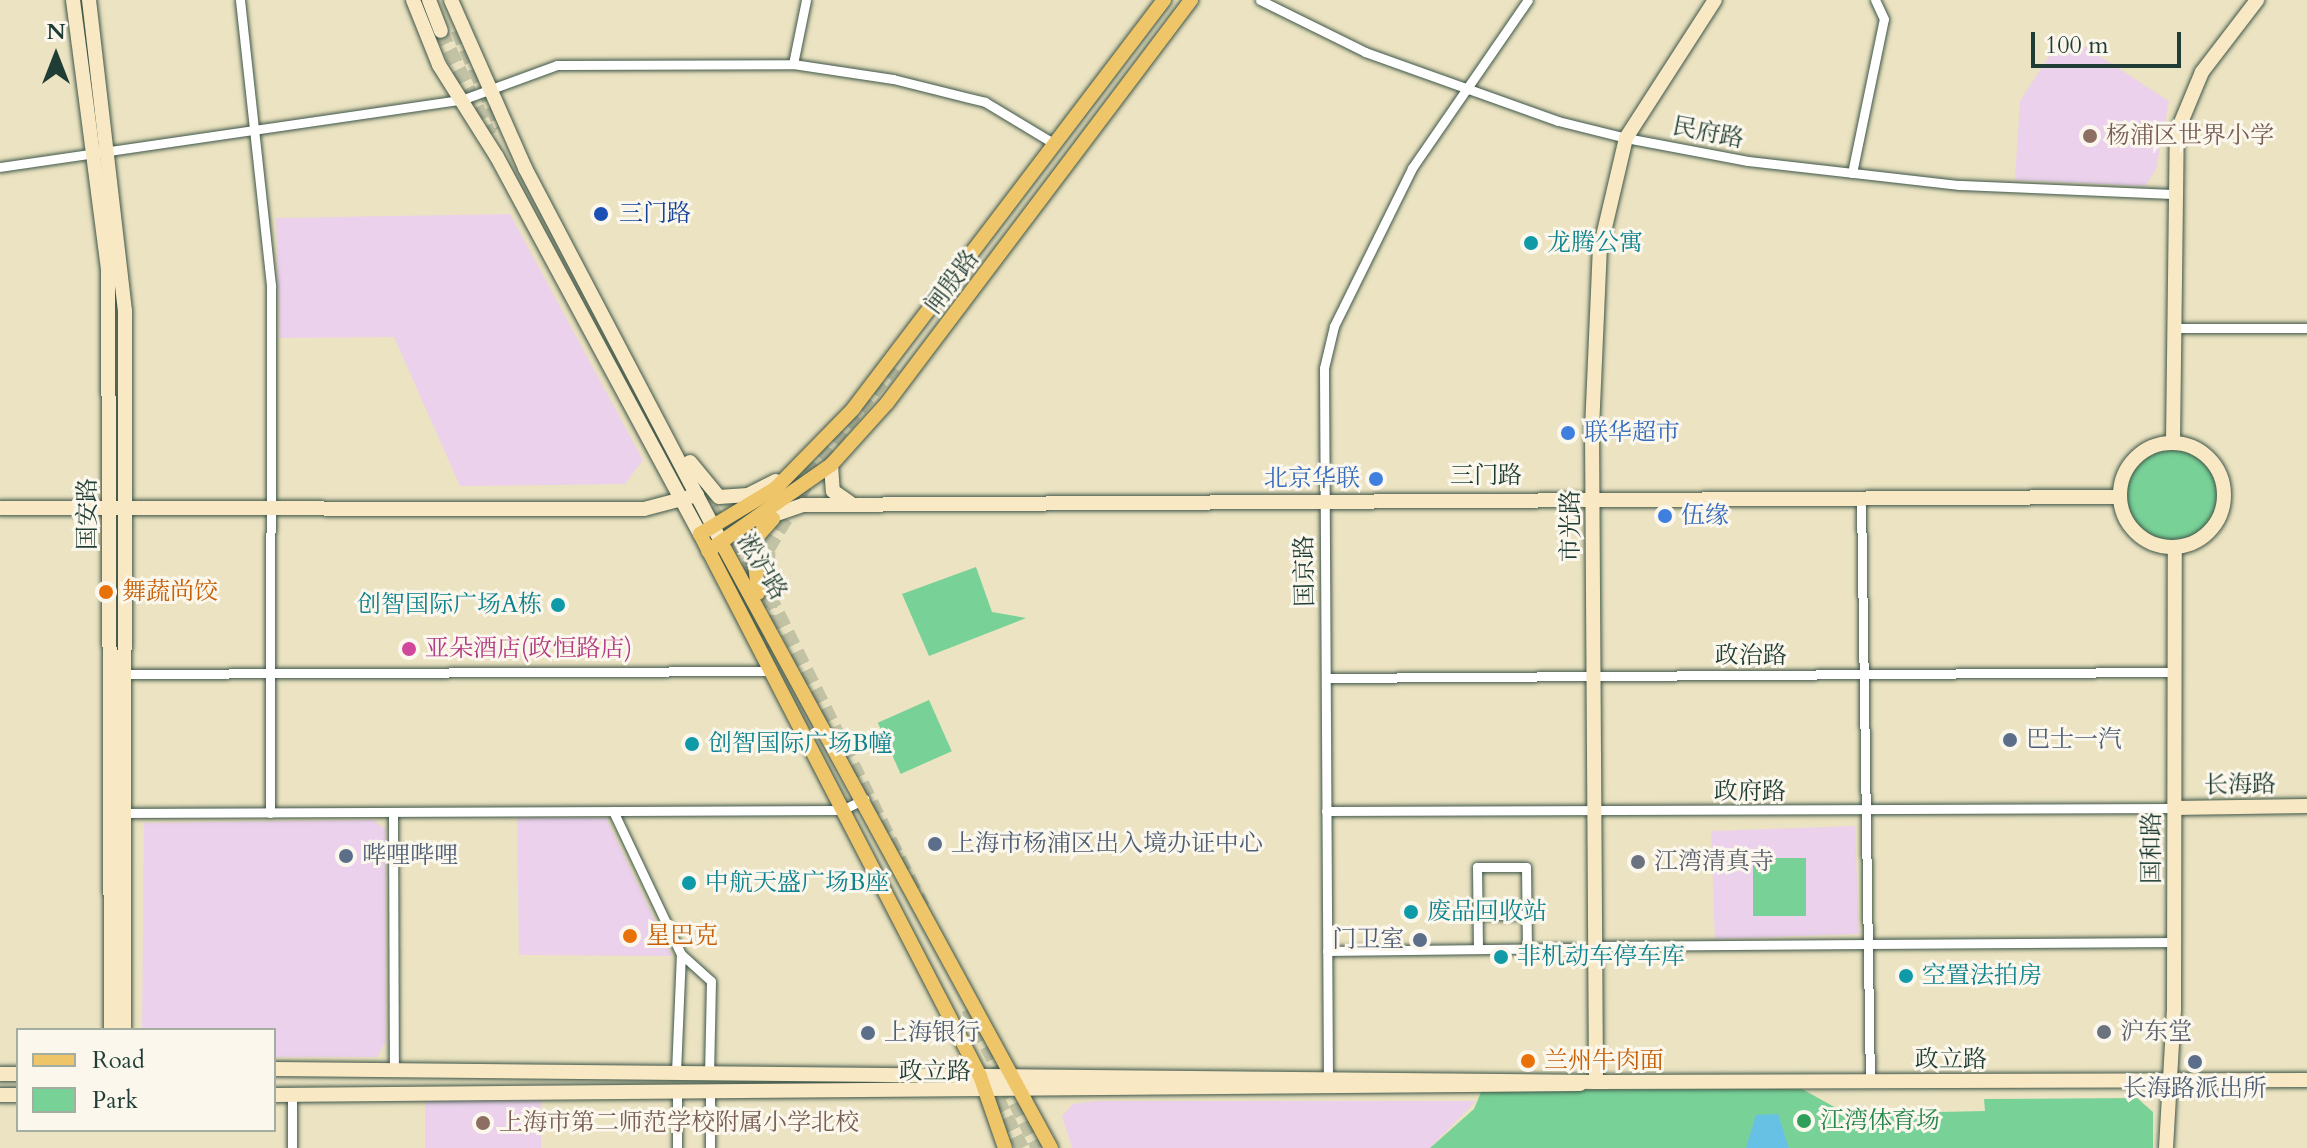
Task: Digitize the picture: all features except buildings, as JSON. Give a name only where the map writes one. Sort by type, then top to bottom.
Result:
[{"type":"main road","name":"国安路","points":[[73,0],[102,151],[125,311],[125,508],[111,1028]]},
{"type":"main road","name":"国安路","points":[[89,0],[108,270],[109,508],[119,674]]},
{"type":"main road","name":"淞沪路","points":[[413,0],[439,65],[464,99],[682,501],[706,530],[715,547],[769,671],[980,1076],[981,1094],[1005,1148]]},
{"type":"main road","points":[[429,0],[448,28],[448,0]]},
{"type":"main road","name":"淞沪路","points":[[448,0],[488,89],[666,430],[697,495],[706,530]]},
{"type":"main road","name":"闸殷路","points":[[706,530],[791,474],[853,409],[1164,0]]},
{"type":"main road","name":"闸殷路","points":[[715,547],[755,522],[831,465],[1086,142],[1191,0]]},
{"type":"main road","name":"市光路","points":[[1596,1082],[1593,497],[1599,261],[1626,138],[1715,0]]},
{"type":"main road","points":[[2173,442],[2174,194],[2182,113],[2202,72],[2257,0]]},
{"type":"main road","points":[[1127,50],[1150,31],[1154,47]]},
{"type":"main road","points":[[1018,193],[898,370],[1086,142]]},
{"type":"main road","points":[[666,430],[719,497],[748,495],[791,474]]},
{"type":"main road","points":[[2173,442],[2206,455],[2225,485],[2219,520],[2208,534],[2175,548],[2141,538],[2120,497],[2141,453],[2173,442]]},
{"type":"main road","points":[[831,465],[833,491],[854,505]]},
{"type":"main road","points":[[764,613],[752,573],[753,541],[809,483]]},
{"type":"main road","points":[[0,508],[644,509],[697,495]]},
{"type":"main road","name":"三门路","points":[[755,522],[784,509],[854,505],[1593,497],[2120,497]]},
{"type":"main road","name":"淞沪路","points":[[715,547],[764,613],[865,799],[1006,1076],[1022,1093],[1051,1148]]},
{"type":"main road","name":"国和路","points":[[2166,1148],[2165,1081],[2175,942],[2175,548]]},
{"type":"main road","name":"长海路","points":[[2174,808],[2307,806]]},
{"type":"main road","name":"国安路","points":[[118,813],[124,1028]]},
{"type":"main road","name":"政立路","points":[[276,1069],[1006,1076],[1328,1084]]},
{"type":"main road","name":"政立路","points":[[276,1095],[981,1094],[1328,1084],[2307,1080]]},
{"type":"street","points":[[240,0],[259,128],[271,285],[270,813]]},
{"type":"street","points":[[793,64],[806,0]]},
{"type":"street","name":"民府路","points":[[1260,0],[1341,43],[1463,87],[1626,138],[1852,173],[2174,194]]},
{"type":"street","name":"国京路","points":[[1328,1084],[1323,384],[1334,326],[1412,168],[1463,87],[1528,0]]},
{"type":"street","points":[[1852,173],[1884,19],[1875,0]]},
{"type":"street","points":[[0,167],[464,99],[557,65],[793,64],[985,102],[1055,144]]},
{"type":"street","points":[[2174,328],[2307,328]]},
{"type":"street","points":[[1861,499],[1869,811],[1870,1082]]},
{"type":"street","points":[[119,674],[769,671]]},
{"type":"street","name":"政治路","points":[[1327,678],[2174,672]]},
{"type":"street","points":[[118,813],[842,810],[865,799]]},
{"type":"street","name":"政府路","points":[[1326,811],[1597,813],[2174,808]]},
{"type":"street","points":[[613,811],[681,954],[711,981],[709,1073]]},
{"type":"street","points":[[393,812],[394,1069]]},
{"type":"street","points":[[1478,949],[1477,867],[1526,867],[1527,948]]},
{"type":"street","points":[[1477,915],[1527,915]]},
{"type":"street","points":[[1595,946],[2175,942]]},
{"type":"street","points":[[1327,951],[1572,948]]},
{"type":"street","points":[[676,1072],[681,954]]},
{"type":"street","points":[[677,1093],[677,1148]]},
{"type":"street","points":[[710,1093],[710,1148]]},
{"type":"street","points":[[292,1095],[292,1148]]},
{"type":"shaded area","name":"杨浦区世界小学","points":[[2064,33],[2169,101],[2156,170],[2145,186],[2015,180],[2020,101]]},
{"type":"shaded area","points":[[510,214],[643,460],[625,484],[460,486],[394,337],[280,338],[276,218]]},
{"type":"shaded area","points":[[517,818],[606,818],[672,956],[519,955]]},
{"type":"shaded area","points":[[373,820],[386,830],[386,1041],[377,1057],[276,1057],[276,1028],[142,1028],[144,823]]},
{"type":"shaded area","points":[[1855,826],[1859,934],[1715,939],[1711,831]]},
{"type":"shaded area","name":"上海市第二师范学校附属小学北校","points":[[425,1098],[541,1098],[541,1148],[425,1148]]},
{"type":"shaded area","points":[[1095,1101],[1476,1101],[1430,1148],[1072,1148],[1062,1116],[1073,1104]]},
{"type":"green space","points":[[2163,450],[2181,450],[2197,457],[2210,470],[2217,486],[2217,504],[2210,520],[2197,533],[2181,540],[2163,540],[2147,533],[2134,520],[2127,504],[2127,486],[2134,470],[2147,457]]},
{"type":"green space","points":[[976,567],[992,612],[1026,618],[929,656],[902,594]]},
{"type":"green space","points":[[929,700],[952,751],[901,774],[878,723]]},
{"type":"green space","points":[[1753,858],[1806,858],[1806,916],[1753,916]]},
{"type":"green space","name":"江湾体育场","points":[[1802,1089],[1847,1114],[1985,1111],[1984,1099],[2137,1098],[2153,1112],[2153,1148],[1430,1148],[1474,1109],[1482,1090]]},
{"type":"water","points":[[1778,1114],[1789,1148],[1746,1148],[1756,1115]]},
{"type":"tunnel","points":[[457,30],[501,128]]},
{"type":"tunnel","points":[[441,31],[490,135]]},
{"type":"tunnel","points":[[793,490],[894,367]]},
{"type":"tunnel","points":[[771,629],[768,549],[806,485]]},
{"type":"tunnel","points":[[699,490],[769,595],[923,907]]},
{"type":"tunnel","points":[[754,604],[765,650]]},
{"type":"tunnel","points":[[968,1009],[1038,1148]]},
{"type":"tunnel","points":[[988,1080],[1022,1148]]},
{"type":"place","name":"杨浦区世界小学","points":[[2090,136]]},
{"type":"place","name":"三门路","points":[[601,214]]},
{"type":"place","name":"龙腾公寓","points":[[1531,243]]},
{"type":"place","name":"联华超市","points":[[1568,433]]},
{"type":"place","name":"北京华联","points":[[1376,479]]},
{"type":"place","name":"伍缘","points":[[1665,516]]},
{"type":"place","name":"舞蔬尚饺","points":[[106,592]]},
{"type":"place","name":"创智国际广场A栋","points":[[558,605]]},
{"type":"place","name":"亚朵酒店(政恒路店)","points":[[409,649]]},
{"type":"place","name":"巴士一汽","points":[[2010,740]]},
{"type":"place","name":"创智国际广场B幢","points":[[692,744]]},
{"type":"place","name":"上海市杨浦区出入境办证中心","points":[[935,844]]},
{"type":"place","name":"哔哩哔哩","points":[[346,856]]},
{"type":"place","name":"江湾清真寺","points":[[1638,862]]},
{"type":"place","name":"中航天盛广场B座","points":[[689,883]]},
{"type":"place","name":"废品回收站","points":[[1411,912]]},
{"type":"place","name":"星巴克","points":[[630,936]]},
{"type":"place","name":"门卫室","points":[[1420,940]]},
{"type":"place","name":"非机动车停车库","points":[[1501,957]]},
{"type":"place","name":"空置法拍房","points":[[1906,976]]},
{"type":"place","name":"沪东堂","points":[[2104,1032]]},
{"type":"place","name":"上海银行","points":[[868,1033]]},
{"type":"place","name":"兰州牛肉面","points":[[1528,1061]]},
{"type":"place","name":"长海路派出所","points":[[2195,1062]]},
{"type":"place","name":"江湾体育场","points":[[1804,1121]]},
{"type":"place","name":"上海市第二师范学校附属小学北校","points":[[483,1123]]}]
